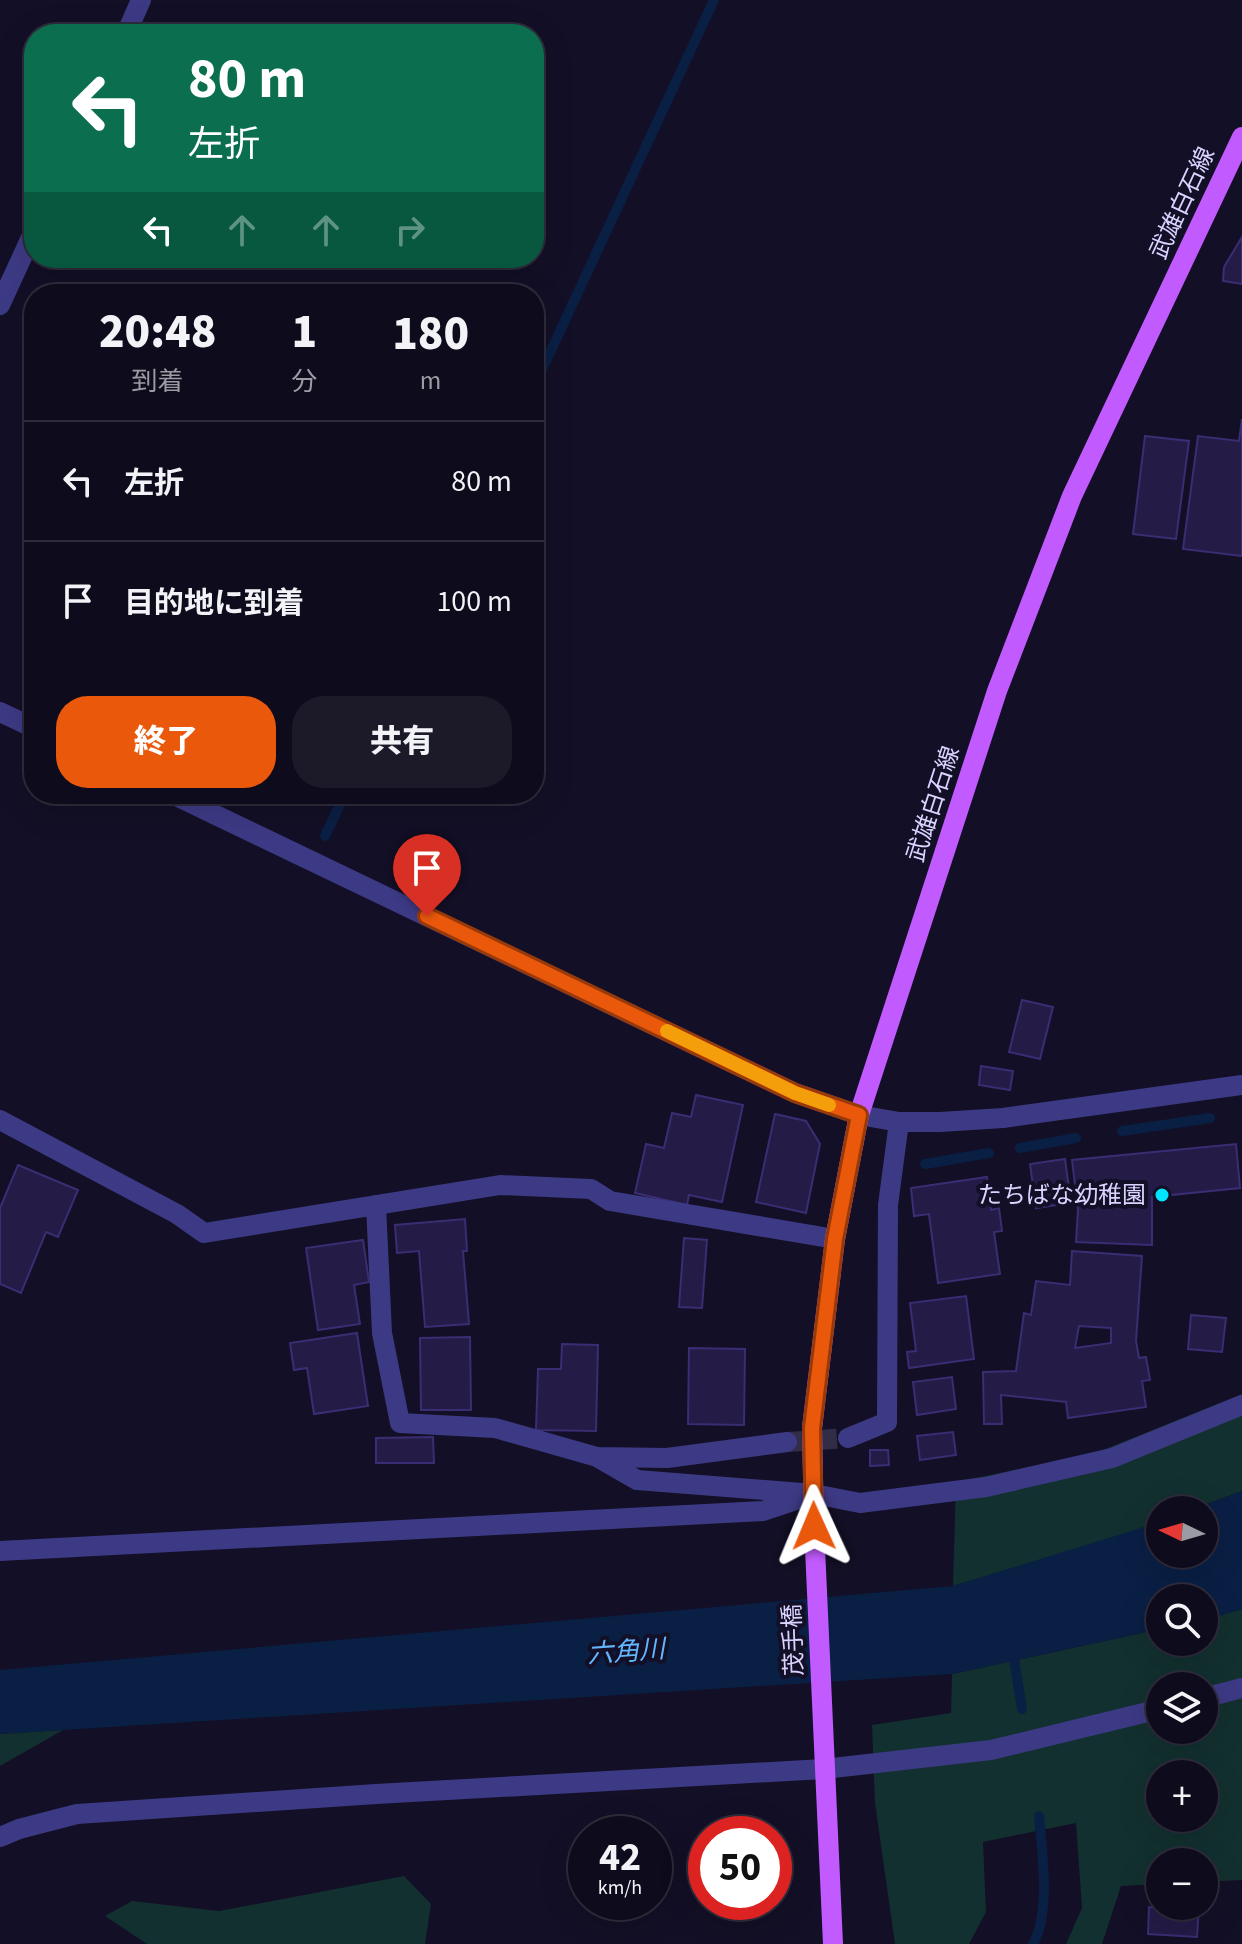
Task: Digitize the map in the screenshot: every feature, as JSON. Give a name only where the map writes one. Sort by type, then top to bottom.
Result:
[{"type":"main road","name":"武雄白石線","points":[[814,1526],[812,1428],[835,1239],[859,1115],[997,691],[1072,496],[1242,137]]},
{"type":"main road","name":"茂手橋","points":[[814,1526],[824,1760]]},
{"type":"main road","points":[[824,1760],[833,1944]]},
{"type":"street","points":[[130,24],[141,0]]},
{"type":"street","points":[[0,305],[24,253]]},
{"type":"street","points":[[0,712],[24,723]]},
{"type":"street","points":[[193,804],[795,1093],[859,1115],[899,1122],[1003,1118],[1242,1085]]},
{"type":"street","points":[[0,1120],[177,1214],[204,1233],[500,1185],[591,1189],[610,1201],[835,1239]]},
{"type":"street","points":[[848,1438],[887,1422],[888,1205],[899,1122]]},
{"type":"street","points":[[376,1205],[382,1333],[400,1423],[495,1428],[597,1457],[637,1480],[814,1494],[860,1503],[986,1487],[1112,1458],[1242,1405]]},
{"type":"street","points":[[597,1457],[667,1458],[787,1442]]},
{"type":"street","points":[[0,1551],[763,1511],[814,1494]]},
{"type":"street","points":[[1218,1694],[1242,1688]]},
{"type":"street","points":[[0,1837],[77,1814],[991,1750],[1146,1712]]},
{"type":"green space","points":[[1242,1394],[1242,1491],[1218,1500],[1218,1496],[1146,1496],[1146,1527],[953,1586],[956,1482],[1093,1454]]},
{"type":"green space","points":[[1242,1609],[1242,1880],[1218,1881],[1218,1848],[1146,1848],[1146,1885],[1121,1886],[1102,1944],[1066,1944],[1082,1908],[1076,1823],[983,1842],[986,1912],[969,1944],[895,1944],[875,1803],[872,1725],[951,1713],[952,1674],[1146,1632],[1146,1656],[1218,1656],[1218,1616]]},
{"type":"green space","points":[[63,1730],[0,1766],[0,1734]]},
{"type":"green space","points":[[404,1876],[431,1904],[425,1944],[147,1944],[105,1916],[132,1901],[219,1911]]},
{"type":"water","name":"六角川","points":[[1242,1491],[1242,1609],[1218,1616],[1218,1584],[1146,1584],[1146,1632],[952,1674],[0,1734],[0,1670],[953,1586],[1146,1526],[1146,1568],[1218,1568],[1218,1500]]},
{"type":"building","points":[[1242,237],[1242,284],[1223,281],[1224,267]]},
{"type":"building","points":[[1242,419],[1242,556],[1183,549],[1198,436],[1239,441]]},
{"type":"building","points":[[1145,436],[1189,441],[1176,539],[1133,534]]},
{"type":"building","points":[[1022,1000],[1053,1007],[1040,1059],[1009,1052]]},
{"type":"building","points":[[981,1066],[1013,1071],[1010,1090],[979,1085]]},
{"type":"building","points":[[696,1095],[743,1105],[722,1202],[689,1195],[687,1205],[635,1193],[646,1144],[664,1148],[672,1113],[691,1117]]},
{"type":"building","points":[[775,1114],[806,1121],[820,1144],[806,1213],[756,1202]]},
{"type":"building","points":[[1236,1144],[1240,1188],[1152,1197],[1152,1245],[1076,1242],[1078,1210],[1072,1160]]},
{"type":"building","points":[[1065,1159],[1071,1203],[1036,1208],[1030,1164]]},
{"type":"building","points":[[18,1165],[78,1190],[58,1237],[46,1232],[21,1293],[0,1284],[0,1208]]},
{"type":"building","points":[[987,1177],[991,1210],[999,1208],[1002,1231],[994,1232],[1000,1274],[938,1283],[929,1214],[914,1216],[911,1188]]},
{"type":"building","points":[[465,1219],[467,1251],[463,1251],[469,1324],[425,1327],[419,1251],[397,1253],[395,1225]]},
{"type":"building","points":[[684,1238],[707,1240],[702,1308],[679,1307]]},
{"type":"building","points":[[363,1240],[369,1282],[354,1285],[360,1324],[318,1330],[306,1248]]},
{"type":"building","points":[[1072,1251],[1142,1256],[1136,1341],[1139,1358],[1146,1357],[1150,1380],[1142,1381],[1146,1407],[1068,1418],[1066,1402],[1001,1395],[1002,1424],[984,1424],[983,1372],[1016,1371],[1024,1313],[1031,1315],[1036,1281],[1070,1285]],"holes":[[[1079,1326],[1111,1328],[1111,1343],[1075,1348]]]},
{"type":"building","points":[[966,1296],[974,1359],[909,1368],[907,1352],[916,1351],[910,1303]]},
{"type":"building","points":[[1191,1315],[1226,1318],[1222,1352],[1188,1349]]},
{"type":"building","points":[[357,1333],[368,1406],[314,1414],[307,1368],[294,1370],[290,1343]]},
{"type":"building","points":[[470,1337],[471,1410],[421,1410],[420,1338]]},
{"type":"building","points":[[562,1344],[598,1345],[596,1431],[536,1430],[538,1369],[561,1369]]},
{"type":"building","points":[[689,1348],[745,1349],[744,1425],[688,1424]]},
{"type":"building","points":[[952,1377],[956,1409],[917,1415],[913,1382]]},
{"type":"building","points":[[953,1432],[956,1455],[920,1460],[917,1436]]},
{"type":"building","points":[[433,1437],[434,1463],[376,1463],[376,1438]]},
{"type":"building","points":[[870,1450],[888,1450],[889,1465],[870,1466]]},
{"type":"building","points":[[1149,1920],[1198,1920],[1197,1937],[1148,1934]]},
{"type":"waterway","points":[[544,366],[714,0]]},
{"type":"waterway","points":[[325,836],[340,804]]},
{"type":"waterway","points":[[1122,1131],[1210,1118]]},
{"type":"waterway","points":[[1020,1148],[1076,1138]]},
{"type":"waterway","points":[[925,1164],[989,1153]]},
{"type":"waterway","points":[[1012,1647],[1022,1709]]},
{"type":"waterway","points":[[1033,1944],[1039,1931],[1044,1899],[1039,1816]]},
{"type":"tunnel","points":[[787,1442],[848,1438]]},
{"type":"slow traffic","points":[[667,1031],[795,1093],[829,1105]]},
{"type":"place","name":"たちばな幼稚園","points":[[1162,1195]]},
{"type":"route","points":[[427,916],[795,1093],[859,1115],[835,1239],[812,1428],[814,1526]]}]
